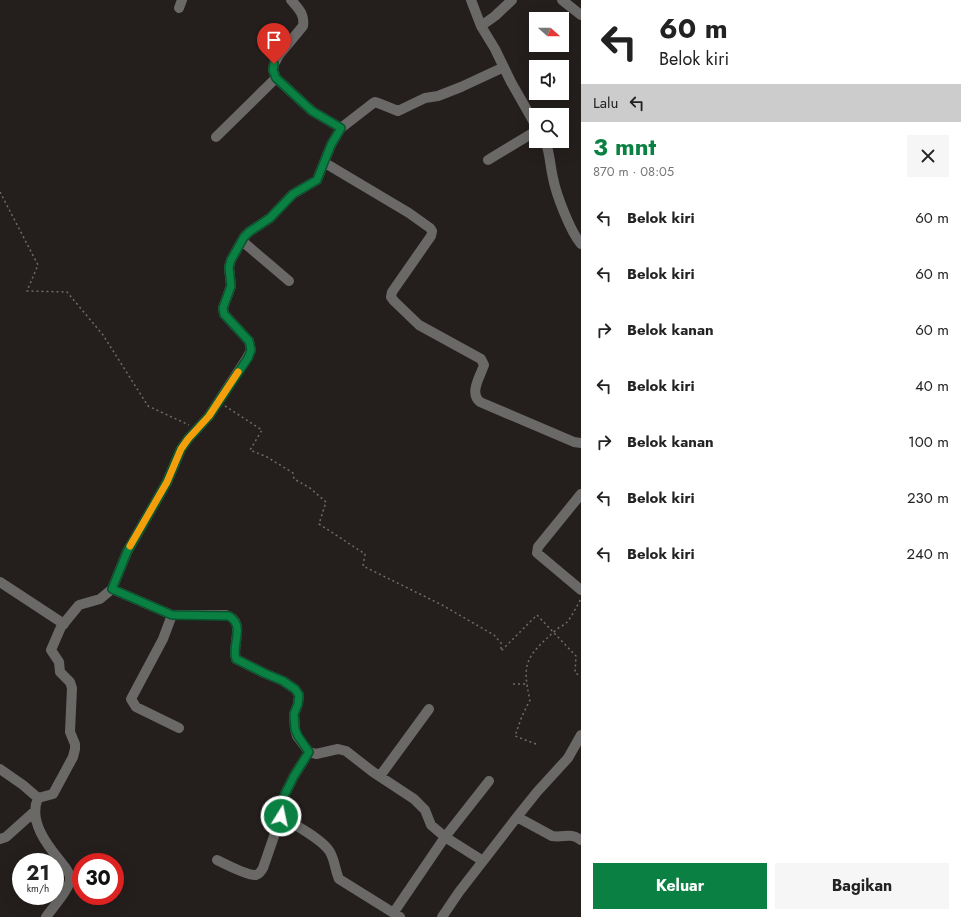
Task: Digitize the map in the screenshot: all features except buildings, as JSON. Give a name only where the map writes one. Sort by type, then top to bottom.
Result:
[{"type":"street","points":[[291,0],[304,16],[304,21],[303,26],[279,55],[274,64],[273,70],[276,78],[312,111],[341,128]]},
{"type":"street","points":[[471,0],[481,26],[495,49],[529,114]]},
{"type":"street","points":[[481,26],[495,16],[512,0]]},
{"type":"street","points":[[562,0],[581,15]]},
{"type":"street","points":[[38,798],[53,794],[73,757],[75,749],[75,744],[70,732],[72,688],[70,682],[60,672],[59,662],[51,650],[58,634],[79,605],[100,599],[112,589],[133,539],[164,488],[181,449],[218,402],[248,358],[251,350],[249,341],[224,314],[223,308],[231,286],[229,267],[231,260],[242,240],[249,232],[270,218],[293,194],[317,180],[331,145],[341,128],[375,102],[398,111],[425,98],[438,96],[461,87],[504,67]]},
{"type":"street","points":[[216,137],[276,78]]},
{"type":"street","points":[[488,160],[529,135]]},
{"type":"street","points":[[548,148],[557,191],[569,223],[581,244]]},
{"type":"street","points":[[324,163],[409,213],[432,231],[431,236],[392,292],[391,297],[419,325],[481,359],[484,365],[474,392],[476,399],[574,442],[581,443]]},
{"type":"street","points":[[242,240],[289,281]]},
{"type":"street","points":[[581,494],[538,547],[536,553],[581,590]]},
{"type":"street","points":[[0,582],[64,624]]},
{"type":"street","points":[[112,589],[172,615],[226,615],[233,619],[237,626],[234,654],[236,659],[283,681],[295,689],[299,695],[298,704],[294,714],[295,729],[309,752],[316,754],[334,749],[343,750],[420,804],[425,810],[431,825],[445,837],[483,861]]},
{"type":"street","points":[[172,615],[163,639],[131,699],[136,706],[179,728]]},
{"type":"street","points":[[380,776],[429,709]]},
{"type":"street","points":[[442,917],[516,817],[568,758],[581,735]]},
{"type":"street","points":[[217,860],[247,873],[255,875],[259,874],[263,868],[281,816],[285,794],[309,752]]},
{"type":"street","points":[[0,769],[23,785],[38,798]]},
{"type":"street","points":[[281,816],[322,842],[334,859],[335,869],[339,878],[397,915],[445,837],[489,781]]},
{"type":"street","points":[[38,798],[35,811],[42,837],[68,871],[70,877],[68,887],[46,917]]},
{"type":"street","points":[[0,839],[6,837],[35,811]]},
{"type":"street","points":[[516,817],[552,836],[559,837],[571,835],[581,840]]},
{"type":"path","points":[[0,192],[38,265],[27,291],[68,292],[103,335],[148,406],[199,426]]},
{"type":"path","points":[[218,402],[262,430],[250,450],[267,457],[293,474],[294,479],[310,488],[326,502],[319,524],[365,554],[363,566],[442,605],[494,635],[501,643],[501,652],[537,615],[576,656],[575,673],[581,676]]},
{"type":"path","points":[[536,744],[515,736],[522,716],[530,700],[526,684],[525,671],[527,663],[539,646],[553,632],[567,622],[581,599]]},
{"type":"path","points":[[513,684],[526,684]]},
{"type":"slow traffic","points":[[130,546],[167,482],[181,449],[209,416],[238,372]]},
{"type":"route","points":[[274,64],[273,70],[276,78],[312,111],[341,128],[331,145],[321,174],[317,180],[293,194],[270,218],[249,232],[244,237],[231,260],[229,274],[231,286],[223,308],[224,314],[249,341],[251,350],[248,358],[209,416],[181,449],[167,482],[133,539],[112,589],[167,614],[180,616],[229,616],[235,621],[237,626],[234,654],[235,658],[283,681],[295,689],[299,695],[298,704],[294,714],[295,729],[309,752],[285,794],[281,816]]}]
